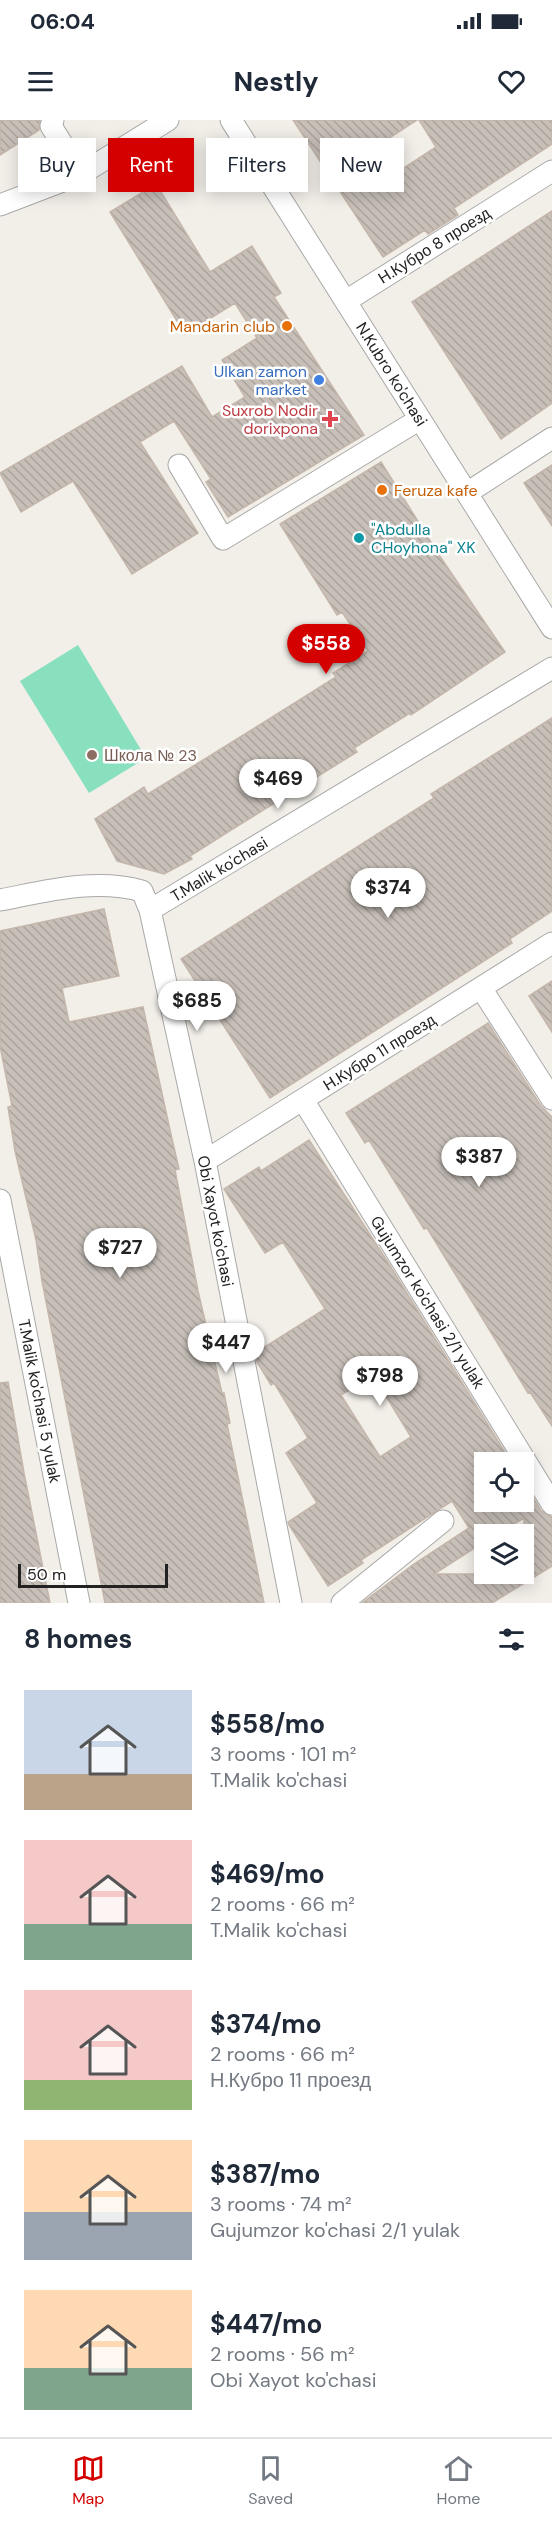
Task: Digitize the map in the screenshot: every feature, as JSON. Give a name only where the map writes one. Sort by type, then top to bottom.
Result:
[{"type":"street","points":[[53,120],[51,126],[58,138]]},
{"type":"street","points":[[96,165],[168,120]]},
{"type":"street","name":"N.Kubro ko'chasi","points":[[238,122],[346,301],[552,628]]},
{"type":"street","name":"Н.Кубро 8 проезд","points":[[346,301],[552,171]]},
{"type":"street","points":[[0,205],[34,192]]},
{"type":"street","points":[[179,465],[224,539],[420,419]]},
{"type":"street","points":[[467,492],[552,438]]},
{"type":"street","name":"T.Malik ko'chasi","points":[[0,900],[75,886],[120,885],[142,891],[150,910],[552,668]]},
{"type":"street","name":"Obi Xayot ko'chasi","points":[[150,910],[205,1161],[291,1603]]},
{"type":"street","name":"Н.Кубро 11 проезд","points":[[205,1161],[552,942]]},
{"type":"street","points":[[481,988],[552,1099]]},
{"type":"street","name":"Gujumzor ko'chasi 2/1 yulak","points":[[303,1100],[552,1504]]},
{"type":"street","name":"T.Malik ko'chasi 5 yulak","points":[[0,1200],[79,1603]]},
{"type":"street","points":[[342,1603],[443,1521]]},
{"type":"green space","points":[[78,645],[146,758],[89,793],[20,681]]},
{"type":"building","points":[[0,120],[40,120],[39,130],[27,138],[18,138],[18,143],[0,155]]},
{"type":"building","points":[[293,120],[417,120],[389,138],[320,138],[320,161],[308,143],[308,138],[305,138]]},
{"type":"building","points":[[419,120],[552,120],[552,144],[454,208],[458,215],[428,234],[425,230],[383,257],[340,192],[404,192],[404,168],[436,147]]},
{"type":"building","points":[[143,192],[161,192],[210,272],[252,246],[281,293],[274,297],[364,435],[228,517],[206,482],[211,479],[174,421],[140,442],[198,533],[132,574],[73,481],[21,512],[0,473],[182,366],[212,417],[245,397],[222,360],[257,338],[235,303],[185,334],[110,212]]},
{"type":"building","points":[[552,211],[552,403],[501,439],[412,302]]},
{"type":"building","points":[[381,462],[439,555],[505,652],[411,715],[410,713],[354,748],[357,752],[190,856],[192,859],[164,874],[117,861],[95,819],[144,787],[148,794],[336,677],[333,673],[368,651],[342,612],[337,615],[280,524]]},
{"type":"building","points":[[552,465],[552,526],[524,483]]},
{"type":"building","points":[[552,718],[552,911],[510,939],[512,943],[270,1098],[181,959],[434,798],[431,794]]},
{"type":"building","points":[[104,909],[119,976],[62,988],[69,1022],[143,1007],[179,1169],[175,1170],[198,1291],[222,1393],[224,1393],[230,1423],[227,1424],[264,1603],[105,1603],[36,1240],[15,1151],[8,1107],[12,1106],[0,1046],[0,931]]},
{"type":"building","points":[[552,981],[552,1032],[529,996]]},
{"type":"building","points":[[488,1023],[541,1106],[552,1117],[552,1426],[530,1392],[528,1393],[427,1228],[424,1229],[369,1140],[365,1143],[346,1113]]},
{"type":"building","points":[[309,1140],[389,1264],[505,1452],[474,1452],[474,1512],[534,1512],[534,1499],[541,1511],[552,1517],[552,1566],[534,1577],[534,1524],[524,1524],[524,1518],[514,1524],[474,1524],[474,1548],[434,1574],[474,1574],[474,1584],[523,1584],[492,1603],[362,1603],[414,1564],[469,1528],[452,1501],[361,1560],[363,1563],[328,1586],[288,1522],[317,1503],[286,1453],[308,1438],[274,1383],[271,1385],[257,1362],[255,1353],[325,1309],[283,1242],[265,1253],[224,1189],[259,1167],[261,1171]],"holes":[[[373,1375],[411,1437],[380,1457],[341,1395]]]},
{"type":"building","points":[[8,1382],[50,1603],[0,1603],[0,1383]]},
{"type":"place","name":"Mandarin club","points":[[287,326]]},
{"type":"place","name":"Ulkan zamon market","points":[[319,380]]},
{"type":"place","name":"Suxrob Nodir dorixpona","points":[[330,419]]},
{"type":"place","name":"Feruza kafe","points":[[382,490]]},
{"type":"place","name":"\"Abdulla CHoyhona\" XK","points":[[359,538]]},
{"type":"place","name":"Школа № 23","points":[[92,755]]}]
